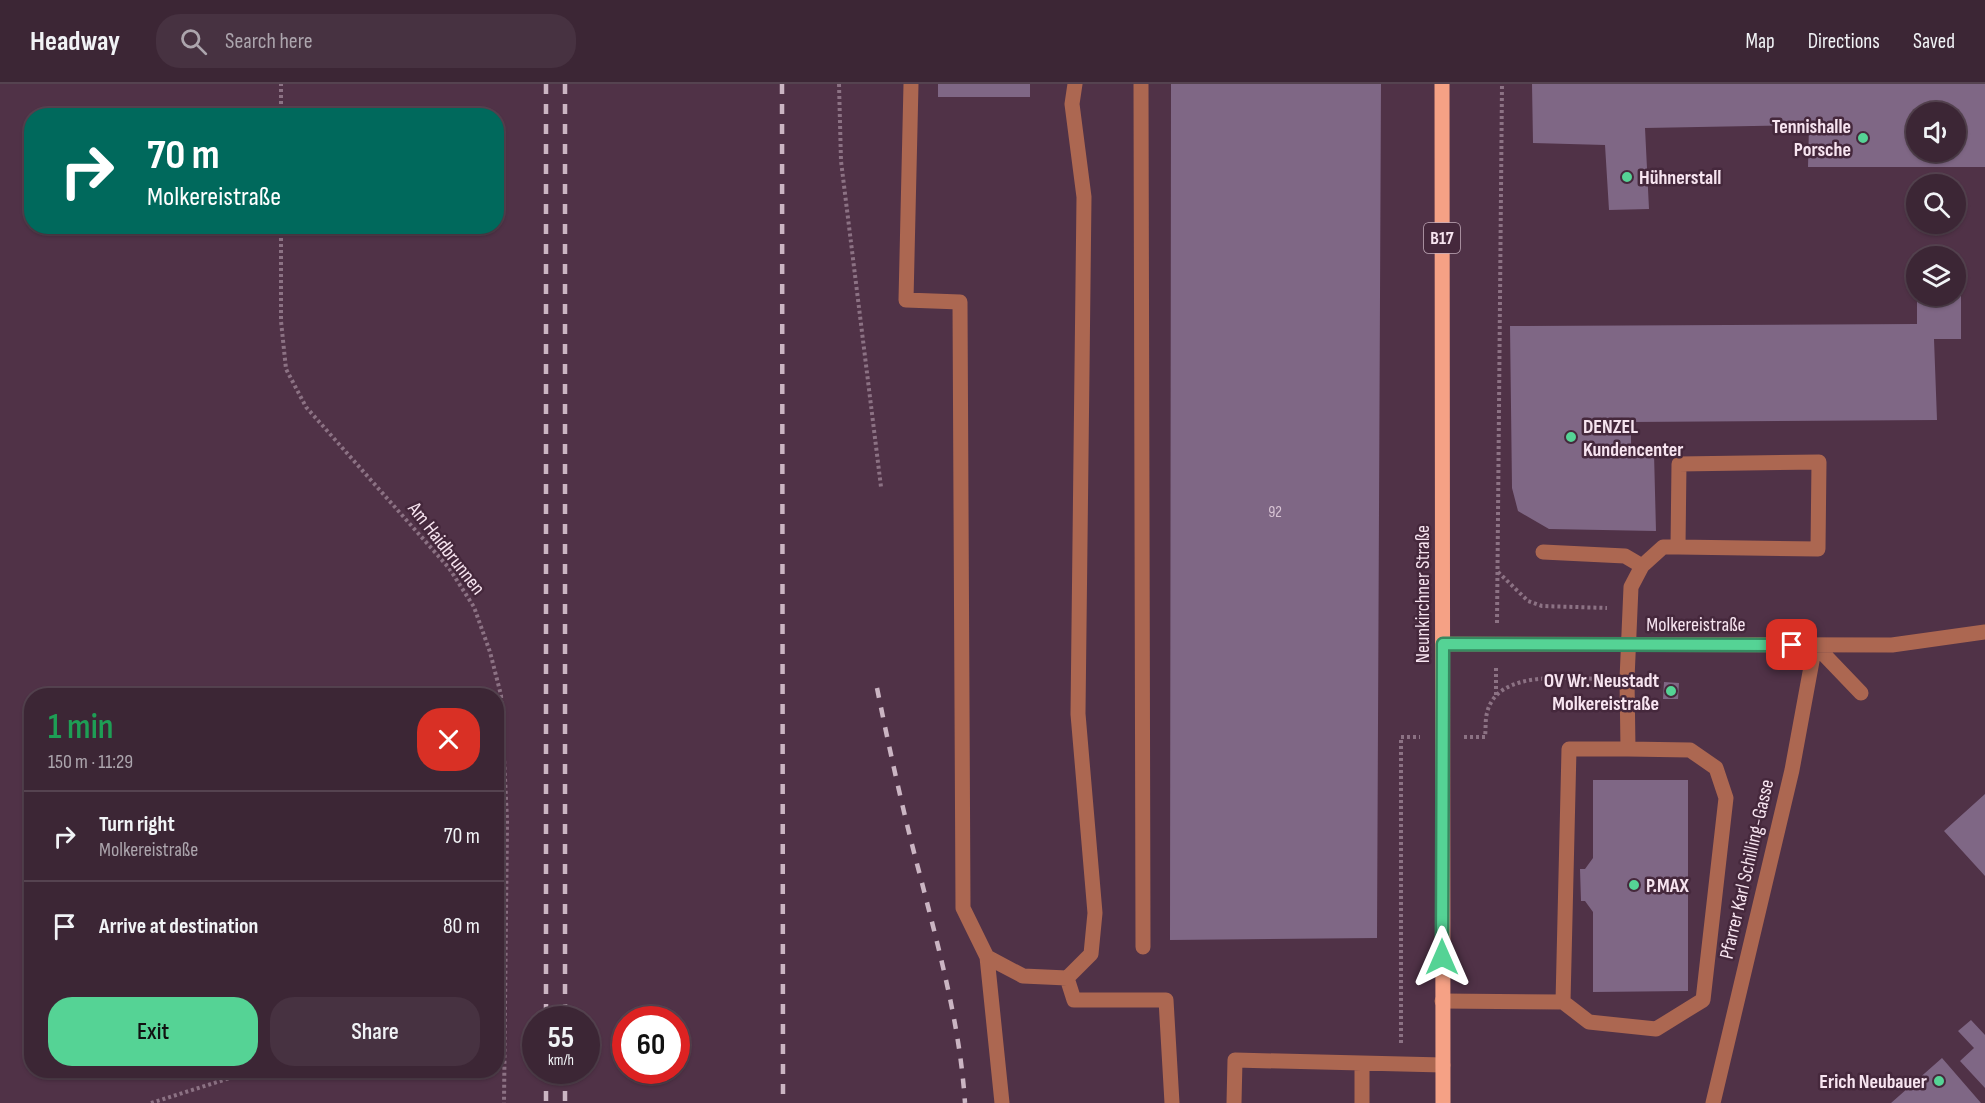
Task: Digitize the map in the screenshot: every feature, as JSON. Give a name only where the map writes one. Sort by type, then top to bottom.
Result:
[{"type":"main road","name":"Neunkirchner Straße","points":[[1442,84],[1443,1103]]},
{"type":"street","points":[[910,84],[906,300],[960,302],[963,908],[987,957],[1002,1103]]},
{"type":"street","points":[[987,957],[1023,976],[1067,978],[1091,954],[1095,913],[1078,714],[1084,197],[1072,104],[1075,84]]},
{"type":"street","points":[[1141,84],[1143,947]]},
{"type":"street","points":[[1628,749],[1629,608],[1631,587],[1642,567],[1663,547],[1818,549],[1819,462],[1679,464],[1678,547]]},
{"type":"street","points":[[1543,552],[1625,556],[1642,567]]},
{"type":"street","name":"Molkereistraße","points":[[1443,644],[1892,645],[1985,633]]},
{"type":"street","points":[[1815,645],[1861,693]]},
{"type":"street","name":"Pfarrer Karl Schilling-Gasse","points":[[1713,1103],[1791,770],[1815,645]]},
{"type":"street","points":[[1442,1001],[1563,1002],[1589,1022],[1656,1029],[1703,1000],[1726,798],[1716,768],[1690,750],[1569,749],[1563,1002]]},
{"type":"street","points":[[1067,978],[1074,1000],[1166,1000],[1172,1103]]},
{"type":"street","points":[[1234,1103],[1235,1060],[1443,1065]]},
{"type":"street","points":[[1362,1064],[1362,1103]]},
{"type":"path","points":[[281,84],[281,108]]},
{"type":"path","points":[[839,84],[841,161],[881,487]]},
{"type":"path","points":[[1502,84],[1498,572],[1528,601],[1542,606],[1629,608]]},
{"type":"path","name":"Am Haidbrunnen","points":[[281,234],[281,321],[286,369],[306,406],[448,568],[474,607],[490,652],[499,688]]},
{"type":"path","points":[[1485,737],[1487,712],[1496,695],[1511,685],[1528,680],[1627,679]]},
{"type":"path","points":[[1401,737],[1401,1065]]},
{"type":"path","name":"Am Haidbrunnen","points":[[504,752],[507,809],[504,1103]]},
{"type":"path","points":[[151,1103],[230,1078]]},
{"type":"building","points":[[938,84],[1030,84],[1030,97],[938,97]]},
{"type":"building","points":[[1171,84],[1381,84],[1377,938],[1170,940]]},
{"type":"building","points":[[1532,84],[1985,84],[1985,167],[1808,167],[1809,125],[1645,128],[1649,209],[1609,210],[1605,145],[1533,143]]},
{"type":"building","name":"DENZEL Kundencenter","points":[[1917,306],[1961,306],[1961,339],[1934,339],[1937,420],[1631,422],[1631,453],[1654,453],[1656,531],[1549,529],[1518,511],[1512,488],[1510,326],[1917,324]]},
{"type":"building","name":"OV Wr. Neustadt Molkereistraße","points":[[1664,682],[1679,683],[1678,699],[1663,699]]},
{"type":"building","name":"P.MAX","points":[[1593,780],[1688,780],[1688,991],[1593,992],[1593,912],[1585,901],[1581,901],[1580,869],[1585,869],[1593,858]]},
{"type":"building","points":[[1985,794],[1985,876],[1944,831]]},
{"type":"building","points":[[1971,1020],[1985,1035],[1985,1088],[1960,1061],[1974,1048],[1958,1031]]},
{"type":"building","name":"Erich Neubauer","points":[[1942,1058],[1981,1103],[1891,1103]]},
{"type":"railway","points":[[546,84],[546,1006]]},
{"type":"railway","points":[[565,84],[565,1006]]},
{"type":"railway","points":[[782,84],[783,1103]]},
{"type":"railway","points":[[877,688],[903,808],[948,990],[959,1046],[965,1103]]},
{"type":"railway","points":[[546,1084],[546,1103]]},
{"type":"railway","points":[[565,1084],[565,1103]]},
{"type":"place","name":"Tennishalle Porsche","points":[[1863,138]]},
{"type":"place","name":"Hühnerstall","points":[[1627,177]]},
{"type":"place","name":"DENZEL Kundencenter","points":[[1571,437]]},
{"type":"place","name":"OV Wr. Neustadt Molkereistraße","points":[[1671,691]]},
{"type":"place","name":"P.MAX","points":[[1634,885]]},
{"type":"place","name":"Erich Neubauer","points":[[1939,1081]]},
{"type":"route","points":[[1442,957],[1443,644],[1792,645]]}]
